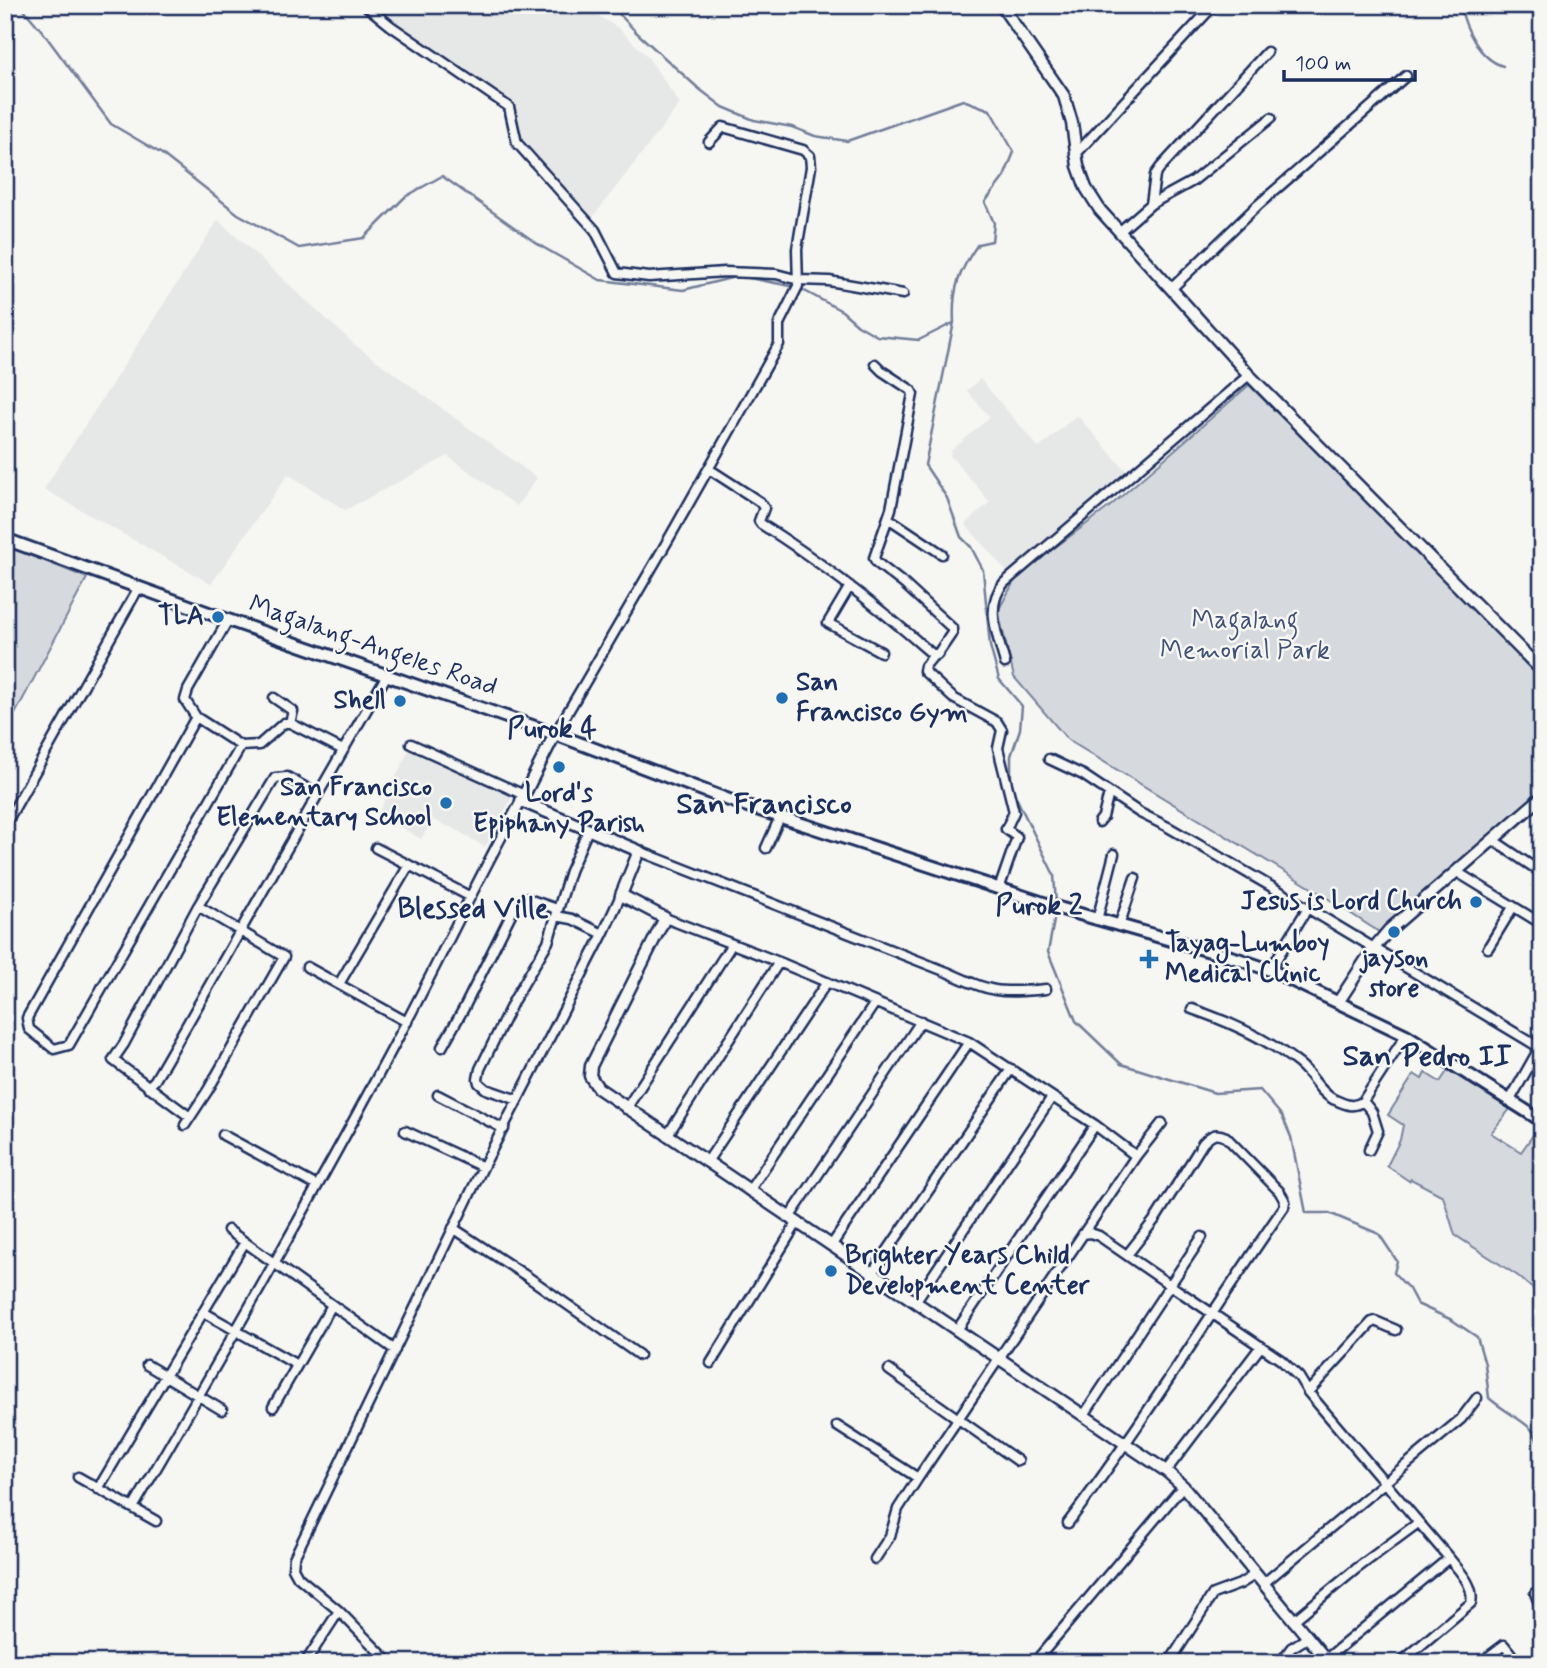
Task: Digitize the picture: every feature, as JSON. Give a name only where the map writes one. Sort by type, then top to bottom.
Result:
[{"type":"main road","name":"Magalang-Angeles Road","points":[[5,539],[555,734],[729,800],[1045,904],[1270,970],[1406,1035],[1542,1121]]},
{"type":"street","points":[[365,5],[391,26],[509,107],[517,143],[595,230],[617,273],[649,277],[725,272],[776,274],[799,280],[829,281],[903,294]]},
{"type":"street","points":[[1001,5],[1064,96],[1072,123],[1075,155],[1086,188],[1119,232],[1250,375],[1542,671]]},
{"type":"street","points":[[1075,155],[1214,5]]},
{"type":"street","points":[[1151,204],[1155,175],[1160,168],[1267,52]]},
{"type":"street","points":[[1171,289],[1258,205],[1406,76]]},
{"type":"street","points":[[1119,232],[1151,204],[1193,181],[1271,117]]},
{"type":"street","points":[[133,1508],[237,1331],[407,1022],[469,896],[555,734],[779,344],[782,315],[797,293],[797,249],[811,167],[810,156],[803,150],[723,127],[709,142]]},
{"type":"street","points":[[876,364],[913,394],[888,518],[874,554],[875,560],[952,628],[952,633],[937,655],[925,666],[924,671],[944,691],[996,722],[1002,730],[998,748],[1014,812],[1006,829],[1017,837],[999,889]]},
{"type":"street","points":[[1005,663],[993,608],[998,590],[1014,572],[1043,551],[1250,375]]},
{"type":"street","points":[[709,468],[760,502],[764,508],[759,521],[761,524],[866,597],[934,655]]},
{"type":"street","points":[[888,518],[942,554]]},
{"type":"street","points":[[850,586],[828,623],[881,652]]},
{"type":"street","points":[[5,825],[139,587]]},
{"type":"street","points":[[228,620],[188,690],[185,700],[196,717],[241,746],[260,745],[285,723],[290,723],[343,750]]},
{"type":"street","points":[[148,1087],[155,1080],[387,676]]},
{"type":"street","points":[[274,698],[293,711],[290,723]]},
{"type":"street","points":[[196,717],[27,1018],[29,1029],[54,1049],[69,1045],[241,746]]},
{"type":"street","points":[[411,744],[588,830],[985,989],[1012,993],[1046,989]]},
{"type":"street","points":[[1049,759],[1083,775],[1109,793],[1541,1048],[1510,1101]]},
{"type":"street","points":[[198,906],[284,957],[188,1121],[113,1060],[198,906],[275,778],[286,777],[317,794]]},
{"type":"street","points":[[1099,822],[1103,817],[1109,793]]},
{"type":"street","points":[[1339,1001],[1373,949],[1395,925],[1542,797]]},
{"type":"street","points":[[766,848],[780,817]]},
{"type":"street","points":[[518,1100],[486,1089],[478,1079],[484,1060],[514,1000],[548,942],[588,830]]},
{"type":"street","points":[[1493,841],[1542,873]]},
{"type":"street","points":[[376,848],[469,896]]},
{"type":"street","points":[[390,1663],[339,1611],[298,1577],[293,1568],[294,1558],[483,1167],[603,934],[639,851]]},
{"type":"street","points":[[1097,920],[1114,854]]},
{"type":"street","points":[[339,984],[409,865]]},
{"type":"street","points":[[1457,872],[1542,924]]},
{"type":"street","points":[[1119,926],[1135,878]]},
{"type":"street","points":[[621,895],[665,918],[779,962],[969,1042],[1095,1125],[1136,1156]]},
{"type":"street","points":[[442,1047],[516,904],[525,898],[603,934]]},
{"type":"street","points":[[1488,948],[1513,906]]},
{"type":"street","points":[[1270,970],[1307,909]]},
{"type":"street","points":[[665,918],[591,1066],[590,1076],[598,1088],[1166,1471],[1183,1486],[1327,1661],[1449,1558]]},
{"type":"street","points":[[626,1109],[732,944]]},
{"type":"street","points":[[667,1136],[779,962]]},
{"type":"street","points":[[307,967],[407,1022]]},
{"type":"street","points":[[707,1162],[827,982]]},
{"type":"street","points":[[750,1191],[875,1003]]},
{"type":"street","points":[[1192,1009],[1226,1021],[1276,1047],[1301,1066],[1319,1088],[1334,1099],[1355,1106],[1363,1101],[1406,1035]]},
{"type":"street","points":[[711,1363],[793,1221],[920,1021]]},
{"type":"street","points":[[831,1246],[969,1042]]},
{"type":"street","points":[[873,1272],[1011,1069]]},
{"type":"street","points":[[438,1095],[504,1129]]},
{"type":"street","points":[[915,1301],[1052,1097]]},
{"type":"street","points":[[1363,1101],[1372,1112],[1378,1130],[1368,1150]]},
{"type":"street","points":[[875,1559],[890,1536],[898,1510],[918,1478],[1136,1156],[1162,1124]]},
{"type":"street","points":[[957,1330],[1095,1125]]},
{"type":"street","points":[[405,1131],[483,1167]]},
{"type":"street","points":[[1068,1523],[1214,1314],[1285,1203],[1279,1191],[1226,1137],[1216,1133],[1203,1143],[1156,1218],[1127,1255]]},
{"type":"street","points":[[223,1135],[317,1186]]},
{"type":"street","points":[[453,1228],[639,1355]]},
{"type":"street","points":[[228,1230],[395,1350]]},
{"type":"street","points":[[1083,1234],[1099,1236],[1261,1346],[1299,1377],[1308,1392],[1471,1587],[1471,1603],[1400,1663]]},
{"type":"street","points":[[1084,1415],[1202,1237]]},
{"type":"street","points":[[98,1489],[244,1242]]},
{"type":"street","points":[[273,1406],[332,1305]]},
{"type":"street","points":[[203,1312],[297,1365]]},
{"type":"street","points":[[1308,1392],[1372,1322],[1396,1330]]},
{"type":"street","points":[[1166,1471],[1261,1346]]},
{"type":"street","points":[[147,1365],[222,1410]]},
{"type":"street","points":[[889,1370],[1018,1461]]},
{"type":"street","points":[[1264,1583],[1461,1419],[1477,1398]]},
{"type":"street","points":[[837,1426],[918,1478]]},
{"type":"street","points":[[78,1477],[156,1521]]},
{"type":"street","points":[[1034,1663],[1183,1486]]},
{"type":"street","points":[[1293,1621],[1418,1523]]},
{"type":"street","points":[[1169,1663],[1213,1594],[1240,1584],[1256,1574]]},
{"type":"street","points":[[1535,1593],[1542,1611]]},
{"type":"street","points":[[306,1663],[339,1611]]},
{"type":"street","points":[[1280,1663],[1292,1648],[1307,1639]]},
{"type":"street","points":[[1480,1663],[1504,1645],[1518,1663]]},
{"type":"shaded area","points":[[374,5],[582,5],[618,28],[647,56],[680,104],[589,222],[515,143],[517,113]]},
{"type":"shaded area","points":[[218,220],[355,345],[537,478],[517,506],[448,456],[345,510],[288,474],[211,584],[44,489]]},
{"type":"shaded area","points":[[980,379],[1039,448],[1077,415],[1126,471],[1009,574],[965,524],[990,502],[950,455],[951,451],[990,417],[967,391]]},
{"type":"shaded area","name":"San Francisco Elementary School","points":[[411,746],[515,792],[485,847],[457,830],[433,820],[421,839],[378,814]]},
{"type":"green space","name":"Magalang Memorial Park","points":[[1249,385],[1542,677],[1542,789],[1379,932],[1068,740],[1014,677],[998,611],[1017,576],[1109,507]]},
{"type":"green space","points":[[5,545],[87,578],[5,733]]},
{"type":"green space","points":[[1448,1070],[1510,1109],[1491,1133],[1521,1152],[1538,1128],[1542,1130],[1542,1157],[1532,1172],[1542,1179],[1542,1297],[1518,1276],[1455,1235],[1443,1196],[1411,1179],[1409,1181],[1387,1166],[1400,1140],[1403,1125],[1388,1115],[1414,1074],[1422,1079],[1425,1073],[1440,1082]]},
{"type":"waterway","points":[[20,5],[111,124],[162,154],[238,214],[299,248],[364,238],[405,197],[442,176],[539,245],[600,280],[683,290],[739,276],[796,287]]},
{"type":"waterway","points":[[611,5],[636,32],[698,88],[723,107],[754,120],[792,127],[815,136],[847,141],[963,100],[990,110],[1014,152],[1004,177],[985,202],[994,223],[992,241],[978,244],[958,281],[954,300],[954,322],[925,465],[947,498],[961,537],[971,547],[983,570],[990,646],[999,679],[1022,706],[1020,729],[1011,756],[1011,787],[1054,875],[1056,904]]},
{"type":"waterway","points":[[1460,5],[1474,42],[1487,57],[1503,66]]},
{"type":"waterway","points":[[799,288],[842,311],[877,336],[919,340],[953,323]]},
{"type":"waterway","points":[[1056,910],[1048,952],[1076,1021],[1121,1064],[1215,1093],[1260,1090],[1282,1116],[1291,1137],[1306,1213],[1329,1213],[1379,1234],[1397,1261],[1394,1273],[1409,1289],[1417,1304],[1452,1320],[1477,1337],[1485,1364],[1489,1398],[1534,1433],[1540,1450],[1542,1473]]},
{"type":"place","name":"TLA","points":[[218,617]]},
{"type":"place","name":"San Francisco Gym","points":[[782,698]]},
{"type":"place","name":"Shell","points":[[400,701]]},
{"type":"place","name":"Lord's Epiphany Parish","points":[[559,767]]},
{"type":"place","name":"San Francisco Elementary School","points":[[446,803]]},
{"type":"place","name":"Jesus is Lord Church","points":[[1476,902]]},
{"type":"place","name":"jayson store","points":[[1394,932]]},
{"type":"place","name":"Tayag-Lumboy Medical Clinic","points":[[1149,959]]},
{"type":"place","name":"Brighter Years Child Development Center","points":[[831,1271]]},
{"type":"district","name":"Purok 4","points":[[552,729]]},
{"type":"district","name":"San Francisco","points":[[764,804]]},
{"type":"district","name":"Purok 2","points":[[1039,906]]},
{"type":"district","name":"Blessed Ville","points":[[473,909]]},
{"type":"district","name":"San Pedro II","points":[[1427,1056]]}]
